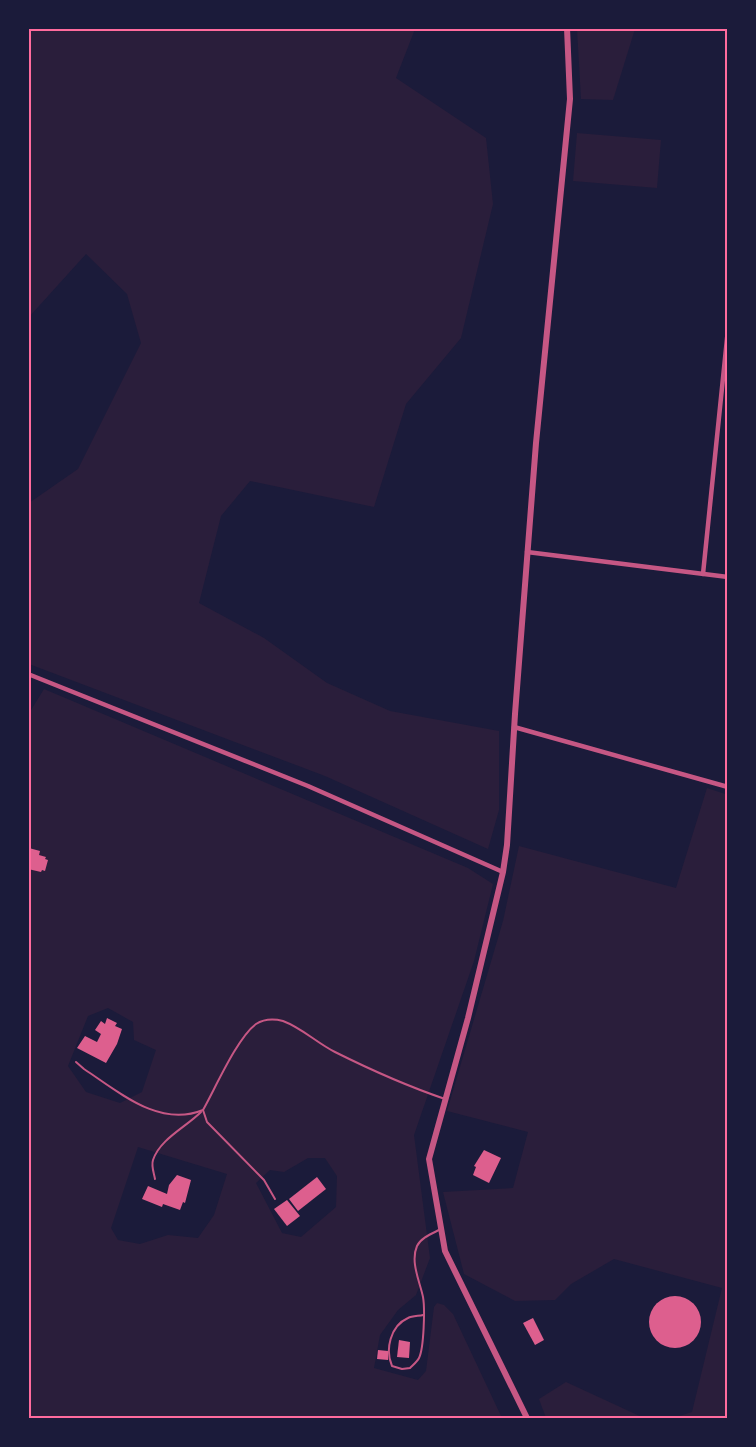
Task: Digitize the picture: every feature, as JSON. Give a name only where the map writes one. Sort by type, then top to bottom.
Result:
[{"type":"street","points":[[527,1419],[445,1251],[429,1159],[468,1018],[503,872],[507,845],[527,552],[570,99],[567,28]]},
{"type":"street","points":[[703,574],[728,328]]},
{"type":"street","points":[[527,552],[728,577]]},
{"type":"street","points":[[28,674],[308,786],[503,872]]},
{"type":"street","points":[[514,727],[728,787]]},
{"type":"lane","points":[[155,1179],[152,1167],[158,1151],[164,1143],[203,1110],[241,1042],[257,1024],[273,1019],[285,1022],[332,1051],[382,1075],[446,1098]]},
{"type":"lane","points":[[76,1062],[140,1105],[159,1113],[189,1116],[203,1110]]},
{"type":"lane","points":[[203,1110],[207,1122],[264,1180],[274,1199]]},
{"type":"lane","points":[[423,1316],[408,1318],[393,1331],[389,1351],[392,1366],[410,1368],[418,1360],[422,1350],[423,1316],[423,1298],[415,1264],[415,1250],[418,1243],[425,1237],[441,1229]]},
{"type":"shaded area","points":[[29,28],[415,29],[396,78],[486,138],[493,204],[461,338],[406,404],[374,507],[250,481],[221,516],[199,603],[264,638],[327,683],[390,711],[499,731],[499,810],[488,849],[325,776],[29,664],[29,503],[78,469],[141,343],[127,294],[86,254],[29,317]]},
{"type":"shaded area","points":[[577,29],[635,29],[613,100],[581,99]]},
{"type":"shaded area","points":[[577,133],[661,140],[657,188],[573,181]]},
{"type":"shaded area","points":[[44,689],[468,868],[493,884],[474,961],[414,1135],[430,1258],[416,1295],[398,1310],[380,1335],[374,1368],[418,1380],[426,1371],[434,1307],[437,1303],[444,1305],[453,1314],[502,1418],[29,1418],[28,715]],"holes":[[[108,1008],[133,1022],[134,1040],[156,1050],[142,1092],[120,1103],[86,1092],[68,1066],[88,1016]],[[138,1147],[227,1174],[214,1215],[198,1238],[168,1235],[140,1244],[118,1240],[111,1228]],[[308,1158],[325,1158],[337,1176],[336,1207],[301,1237],[282,1233],[256,1183],[270,1170],[284,1172]]]},
{"type":"shaded area","points":[[707,788],[728,795],[727,1418],[673,1418],[692,1412],[722,1288],[614,1259],[571,1284],[555,1300],[515,1301],[464,1274],[443,1192],[513,1188],[528,1132],[447,1111],[503,921],[519,846],[676,888]]},
{"type":"shaded area","points":[[566,1382],[644,1418],[546,1418],[539,1399]]},
{"type":"building","points":[[29,848],[40,851],[39,855],[46,857],[45,859],[48,860],[45,871],[28,869]]},
{"type":"building","points":[[107,1018],[117,1023],[115,1026],[122,1029],[117,1044],[106,1063],[77,1048],[85,1036],[97,1042],[101,1034],[95,1030],[101,1021],[105,1024]]},
{"type":"building","points":[[484,1150],[501,1158],[489,1183],[473,1175],[476,1167],[474,1166]]},
{"type":"building","points":[[177,1175],[191,1180],[185,1203],[183,1202],[180,1210],[163,1204],[162,1207],[142,1199],[148,1186],[167,1194],[169,1185]]},
{"type":"building","points":[[317,1177],[326,1189],[298,1211],[289,1199]]},
{"type":"building","points":[[287,1200],[300,1216],[287,1226],[274,1209]]},
{"type":"building","points":[[670,1296],[680,1296],[694,1303],[701,1322],[694,1341],[680,1348],[670,1348],[660,1344],[653,1337],[649,1327],[649,1317],[653,1307],[660,1300]]},
{"type":"building","points":[[533,1318],[544,1340],[535,1345],[523,1323]]},
{"type":"building","points":[[399,1340],[410,1342],[409,1358],[397,1357]]},
{"type":"building","points":[[378,1350],[388,1351],[388,1360],[377,1359]]}]
